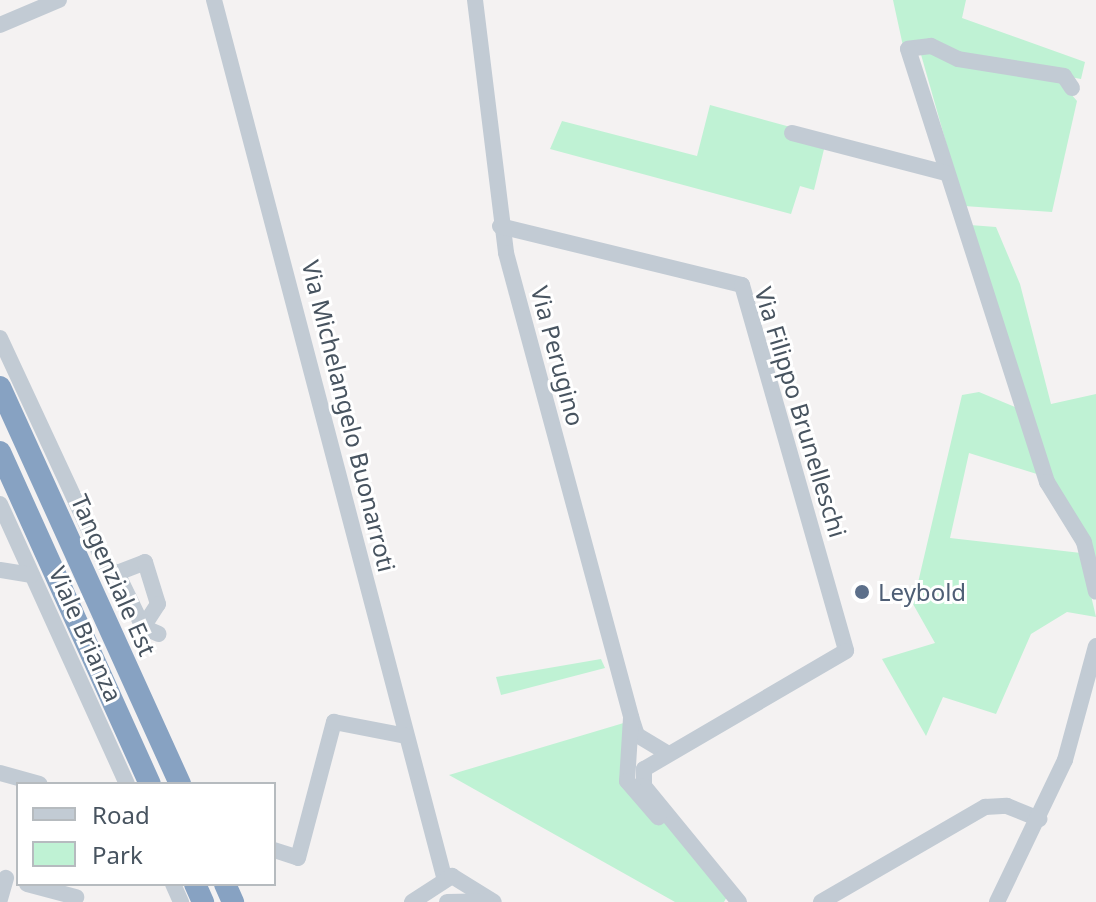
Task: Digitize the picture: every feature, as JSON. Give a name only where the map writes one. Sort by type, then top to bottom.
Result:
[{"type":"highway","points":[[0,379],[39,470]]},
{"type":"highway","name":"Tangenziale Est","points":[[0,387],[179,782]]},
{"type":"highway","points":[[0,452],[149,782]]},
{"type":"street","points":[[0,27],[59,0]]},
{"type":"street","name":"Via Michelangelo Buonarroti","points":[[214,0],[406,736],[451,889]]},
{"type":"street","name":"Via Perugino","points":[[475,0],[500,226],[631,717],[637,735],[665,752],[649,761],[642,779],[686,843],[733,899]]},
{"type":"street","points":[[1072,88],[1064,76],[958,59],[923,45],[908,49],[1047,482],[1084,542],[1096,592]]},
{"type":"street","points":[[792,133],[946,173]]},
{"type":"street","name":"Via Filippo Brunelleschi","points":[[500,226],[742,285],[846,651],[665,752]]},
{"type":"street","points":[[0,338],[107,568],[117,573],[151,631],[158,604],[145,562],[117,573]]},
{"type":"street","name":"Viale Brianza","points":[[0,504],[126,782]]},
{"type":"street","points":[[0,570],[32,575]]},
{"type":"street","points":[[997,902],[1039,819],[1070,744],[1096,646]]},
{"type":"street","name":"Via Perugino","points":[[631,717],[625,755],[630,791],[686,843]]},
{"type":"street","points":[[276,851],[298,858],[334,722],[406,736]]},
{"type":"street","points":[[0,773],[33,782]]},
{"type":"street","points":[[821,902],[985,807],[1007,806],[1039,819]]},
{"type":"street","points":[[0,899],[8,879]]},
{"type":"street","points":[[35,886],[76,897]]},
{"type":"street","points":[[412,902],[451,889],[493,902]]},
{"type":"green space","points":[[893,0],[966,0],[962,18],[1085,62],[1081,79],[903,46]]},
{"type":"green space","points":[[920,51],[1059,80],[1077,101],[1052,212],[964,206]]},
{"type":"green space","points":[[710,105],[827,137],[814,190],[800,186],[791,214],[550,149],[562,121],[697,156]]},
{"type":"green space","points":[[970,225],[996,227],[1020,284],[1051,404],[1096,394],[1096,581],[1059,498]]},
{"type":"green space","points":[[979,392],[1020,409],[1040,475],[969,453],[950,538],[1081,553],[1096,617],[1067,612],[1031,634],[996,714],[943,697],[926,736],[882,659],[935,643],[913,604],[962,395]]},
{"type":"green space","points":[[601,659],[605,668],[501,695],[496,677]]},
{"type":"green space","points":[[627,722],[625,771],[729,893],[724,902],[675,902],[449,775]]},
{"type":"place","name":"Leybold","points":[[862,592]]}]
